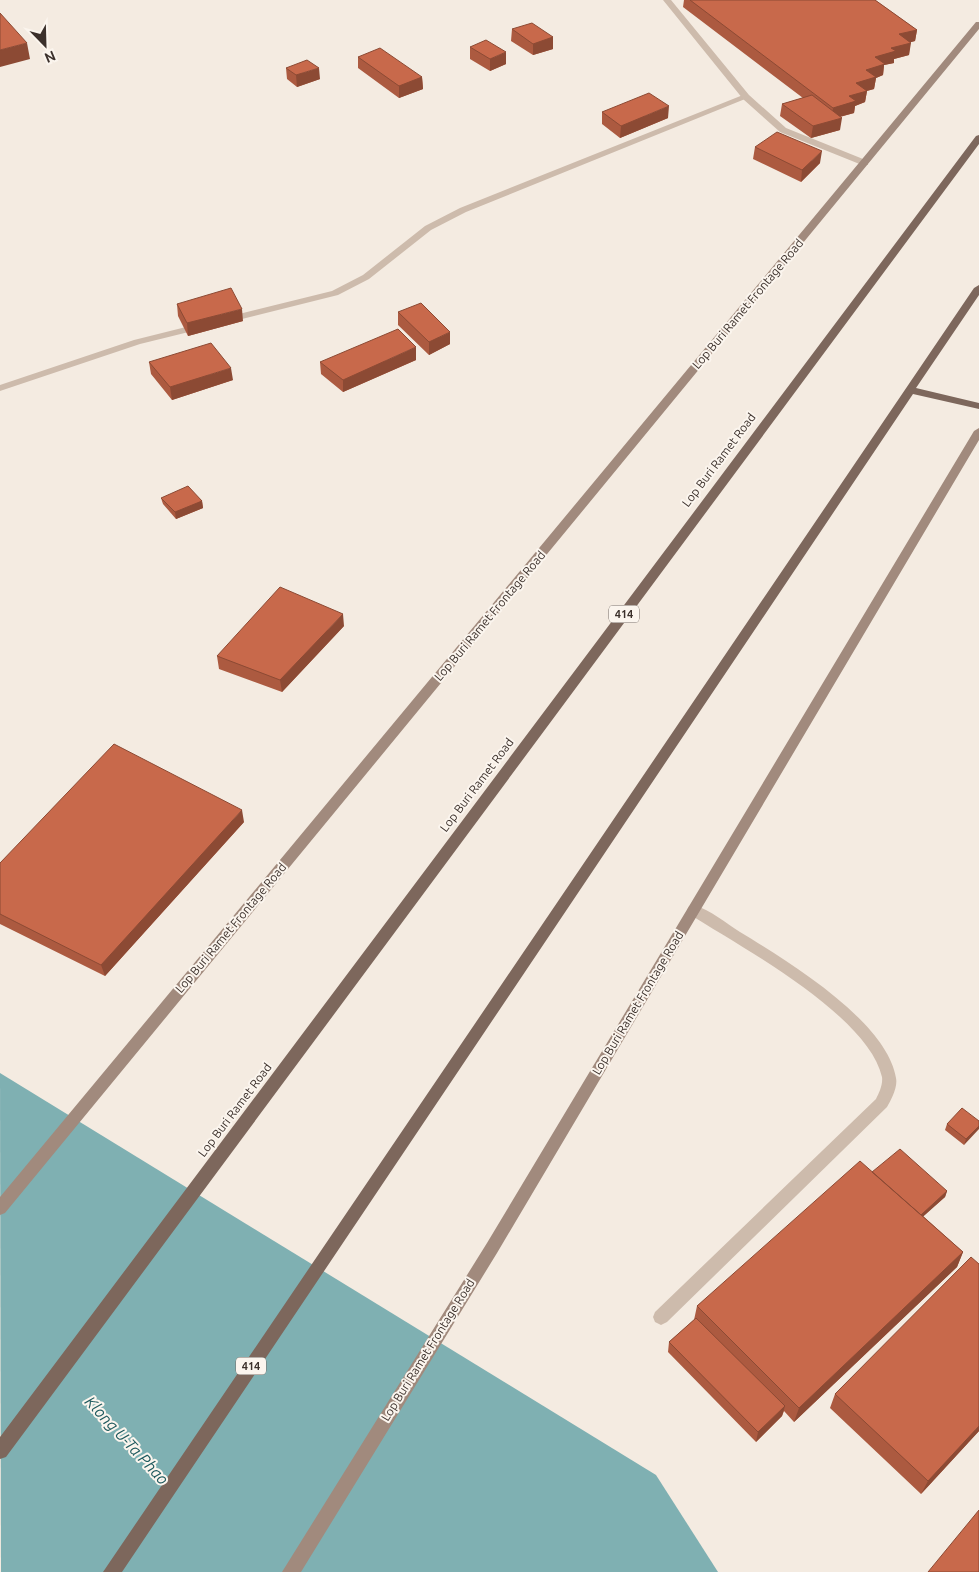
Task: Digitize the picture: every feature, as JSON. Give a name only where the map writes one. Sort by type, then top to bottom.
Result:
[{"type":"main road","name":"Lop Buri Ramet Frontage Road","points":[[0,1208],[979,24]]},
{"type":"main road","name":"Lop Buri Ramet Road","points":[[0,1451],[979,138]]},
{"type":"main road","name":"414","points":[[112,1572],[979,288]]},
{"type":"main road","points":[[910,390],[979,406]]},
{"type":"main road","name":"Lop Buri Ramet Frontage Road","points":[[291,1572],[492,1248],[979,431]]},
{"type":"street","points":[[667,0],[746,97],[783,130],[865,163]]},
{"type":"street","points":[[0,388],[137,342],[336,293],[366,277],[428,228],[463,210],[746,97]]},
{"type":"street","points":[[661,1317],[882,1103],[890,1079],[881,1055],[863,1031],[838,1006],[694,910]]},
{"type":"water","name":"Klong U-Ta Phao","points":[[0,1073],[656,1475],[718,1572],[1,1572]]},
{"type":"building","points":[[690,0],[875,0],[917,30],[899,34],[911,43],[891,48],[896,51],[875,57],[885,64],[866,70],[876,77],[856,83],[867,91],[849,96],[856,101],[833,108]]},
{"type":"building","points":[[0,13],[27,43],[0,50]]},
{"type":"building","points":[[532,23],[553,37],[533,44],[512,29]]},
{"type":"building","points":[[486,40],[506,52],[490,59],[470,47]]},
{"type":"building","points":[[380,48],[422,77],[399,86],[358,57]]},
{"type":"building","points":[[307,60],[319,68],[296,75],[286,68]]},
{"type":"building","points":[[649,93],[669,106],[621,126],[602,112]]},
{"type":"building","points":[[812,95],[842,118],[813,126],[782,104]]},
{"type":"building","points":[[777,132],[822,151],[802,170],[755,147]]},
{"type":"building","points":[[231,288],[242,309],[187,323],[177,304]]},
{"type":"building","points":[[421,303],[450,332],[429,342],[398,312]]},
{"type":"building","points":[[398,329],[416,347],[343,380],[320,362]]},
{"type":"building","points":[[211,343],[231,368],[170,387],[149,362]]},
{"type":"building","points":[[188,486],[202,501],[175,512],[161,498]]},
{"type":"building","points":[[280,587],[343,614],[280,680],[217,656]]},
{"type":"building","points":[[114,744],[242,810],[101,965],[0,914],[0,863]]},
{"type":"building","points":[[962,1108],[979,1121],[979,1126],[966,1139],[947,1124]]},
{"type":"building","points":[[900,1149],[947,1191],[921,1215],[872,1172]]},
{"type":"building","points":[[860,1161],[963,1252],[799,1408],[697,1306]]},
{"type":"building","points":[[971,1257],[979,1264],[979,1426],[928,1481],[835,1394]]},
{"type":"building","points":[[696,1318],[785,1406],[758,1432],[669,1342]]},
{"type":"building","points":[[979,1510],[979,1572],[928,1572]]}]
